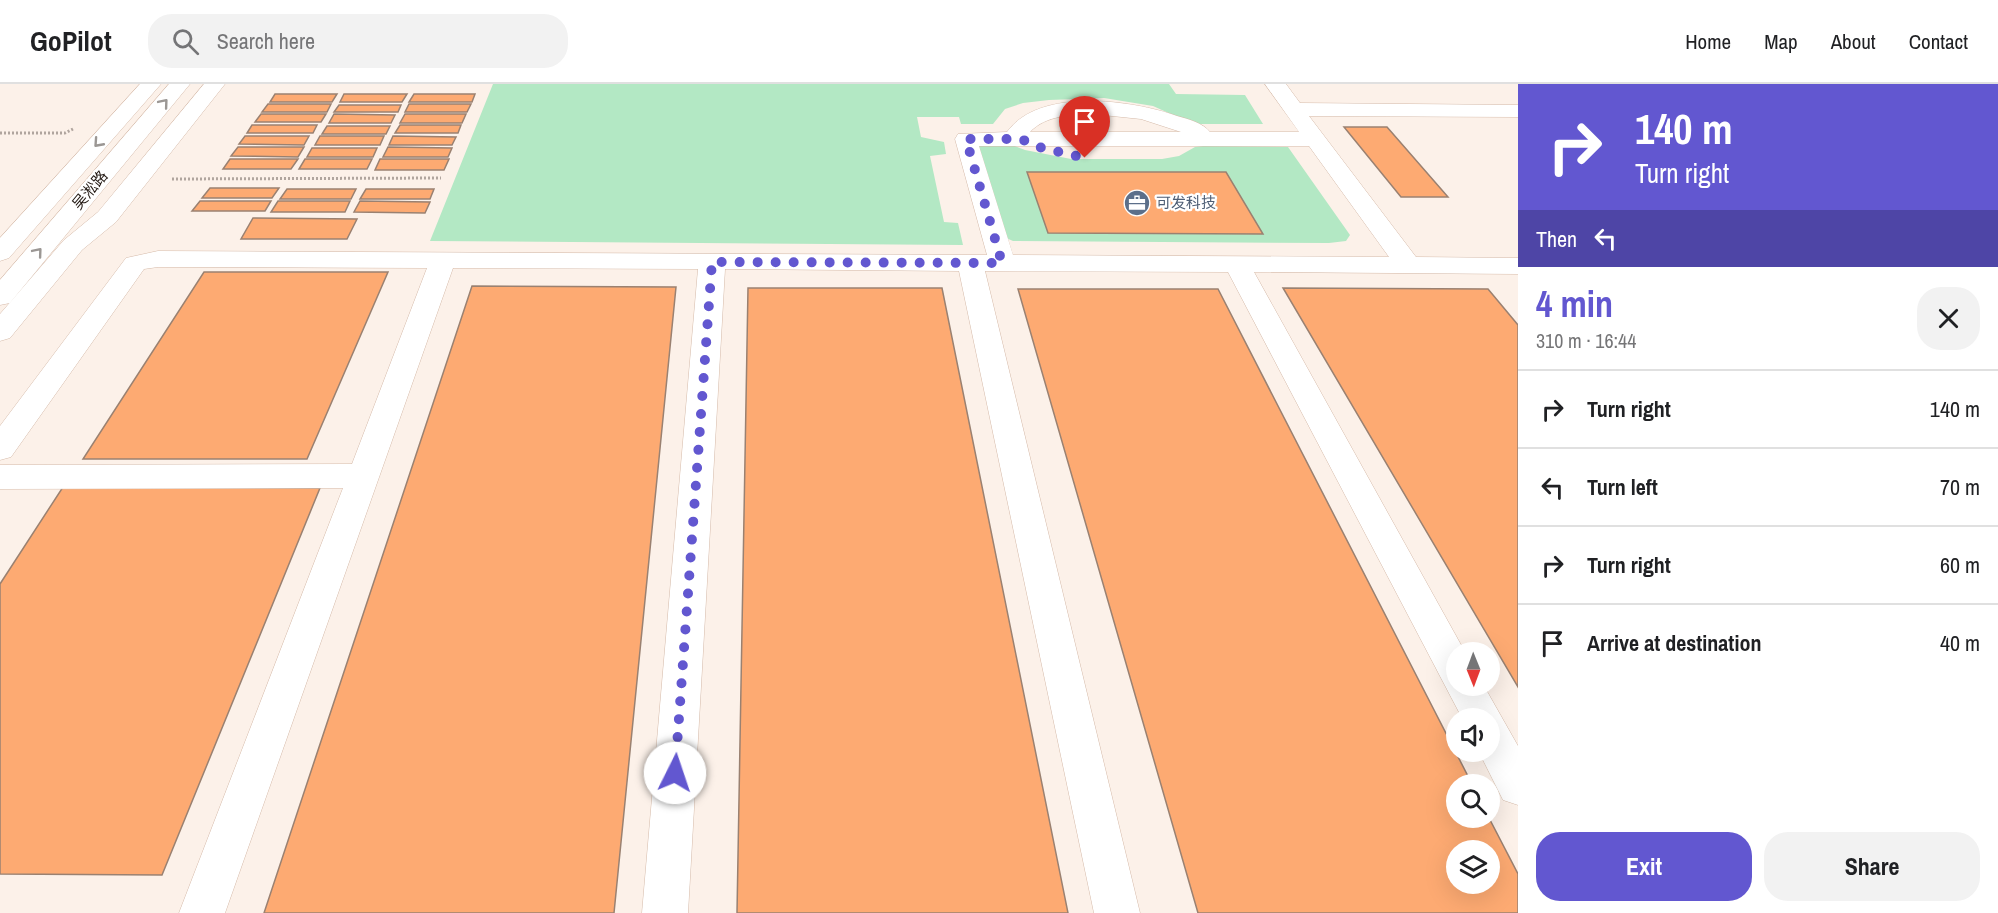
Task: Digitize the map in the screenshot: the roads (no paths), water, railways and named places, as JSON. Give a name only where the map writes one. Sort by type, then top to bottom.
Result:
[{"type":"main road","name":"吴淞路","points":[[0,253],[151,84]]},
{"type":"main road","name":"吴淞路","points":[[0,297],[180,84]]},
{"type":"main road","points":[[0,332],[73,245],[107,218],[215,84]]},
{"type":"main road","points":[[1275,84],[1408,265]]},
{"type":"main road","points":[[1018,139],[1022,127],[1033,118],[1080,109],[1154,114],[1187,125],[1203,139]]},
{"type":"main road","points":[[1293,109],[1518,111]]},
{"type":"main road","points":[[1117,913],[986,263],[966,139],[1315,138]]},
{"type":"main road","points":[[0,449],[135,263],[158,258],[1408,265],[1513,272]]},
{"type":"main road","points":[[202,913],[443,260]]},
{"type":"main road","points":[[664,913],[712,262]]},
{"type":"main road","points":[[1236,264],[1446,653]]},
{"type":"main road","points":[[0,477],[362,476]]},
{"type":"main road","points":[[1500,752],[1518,786]]},
{"type":"place","name":"可发科技","points":[[1137,203]]}]
